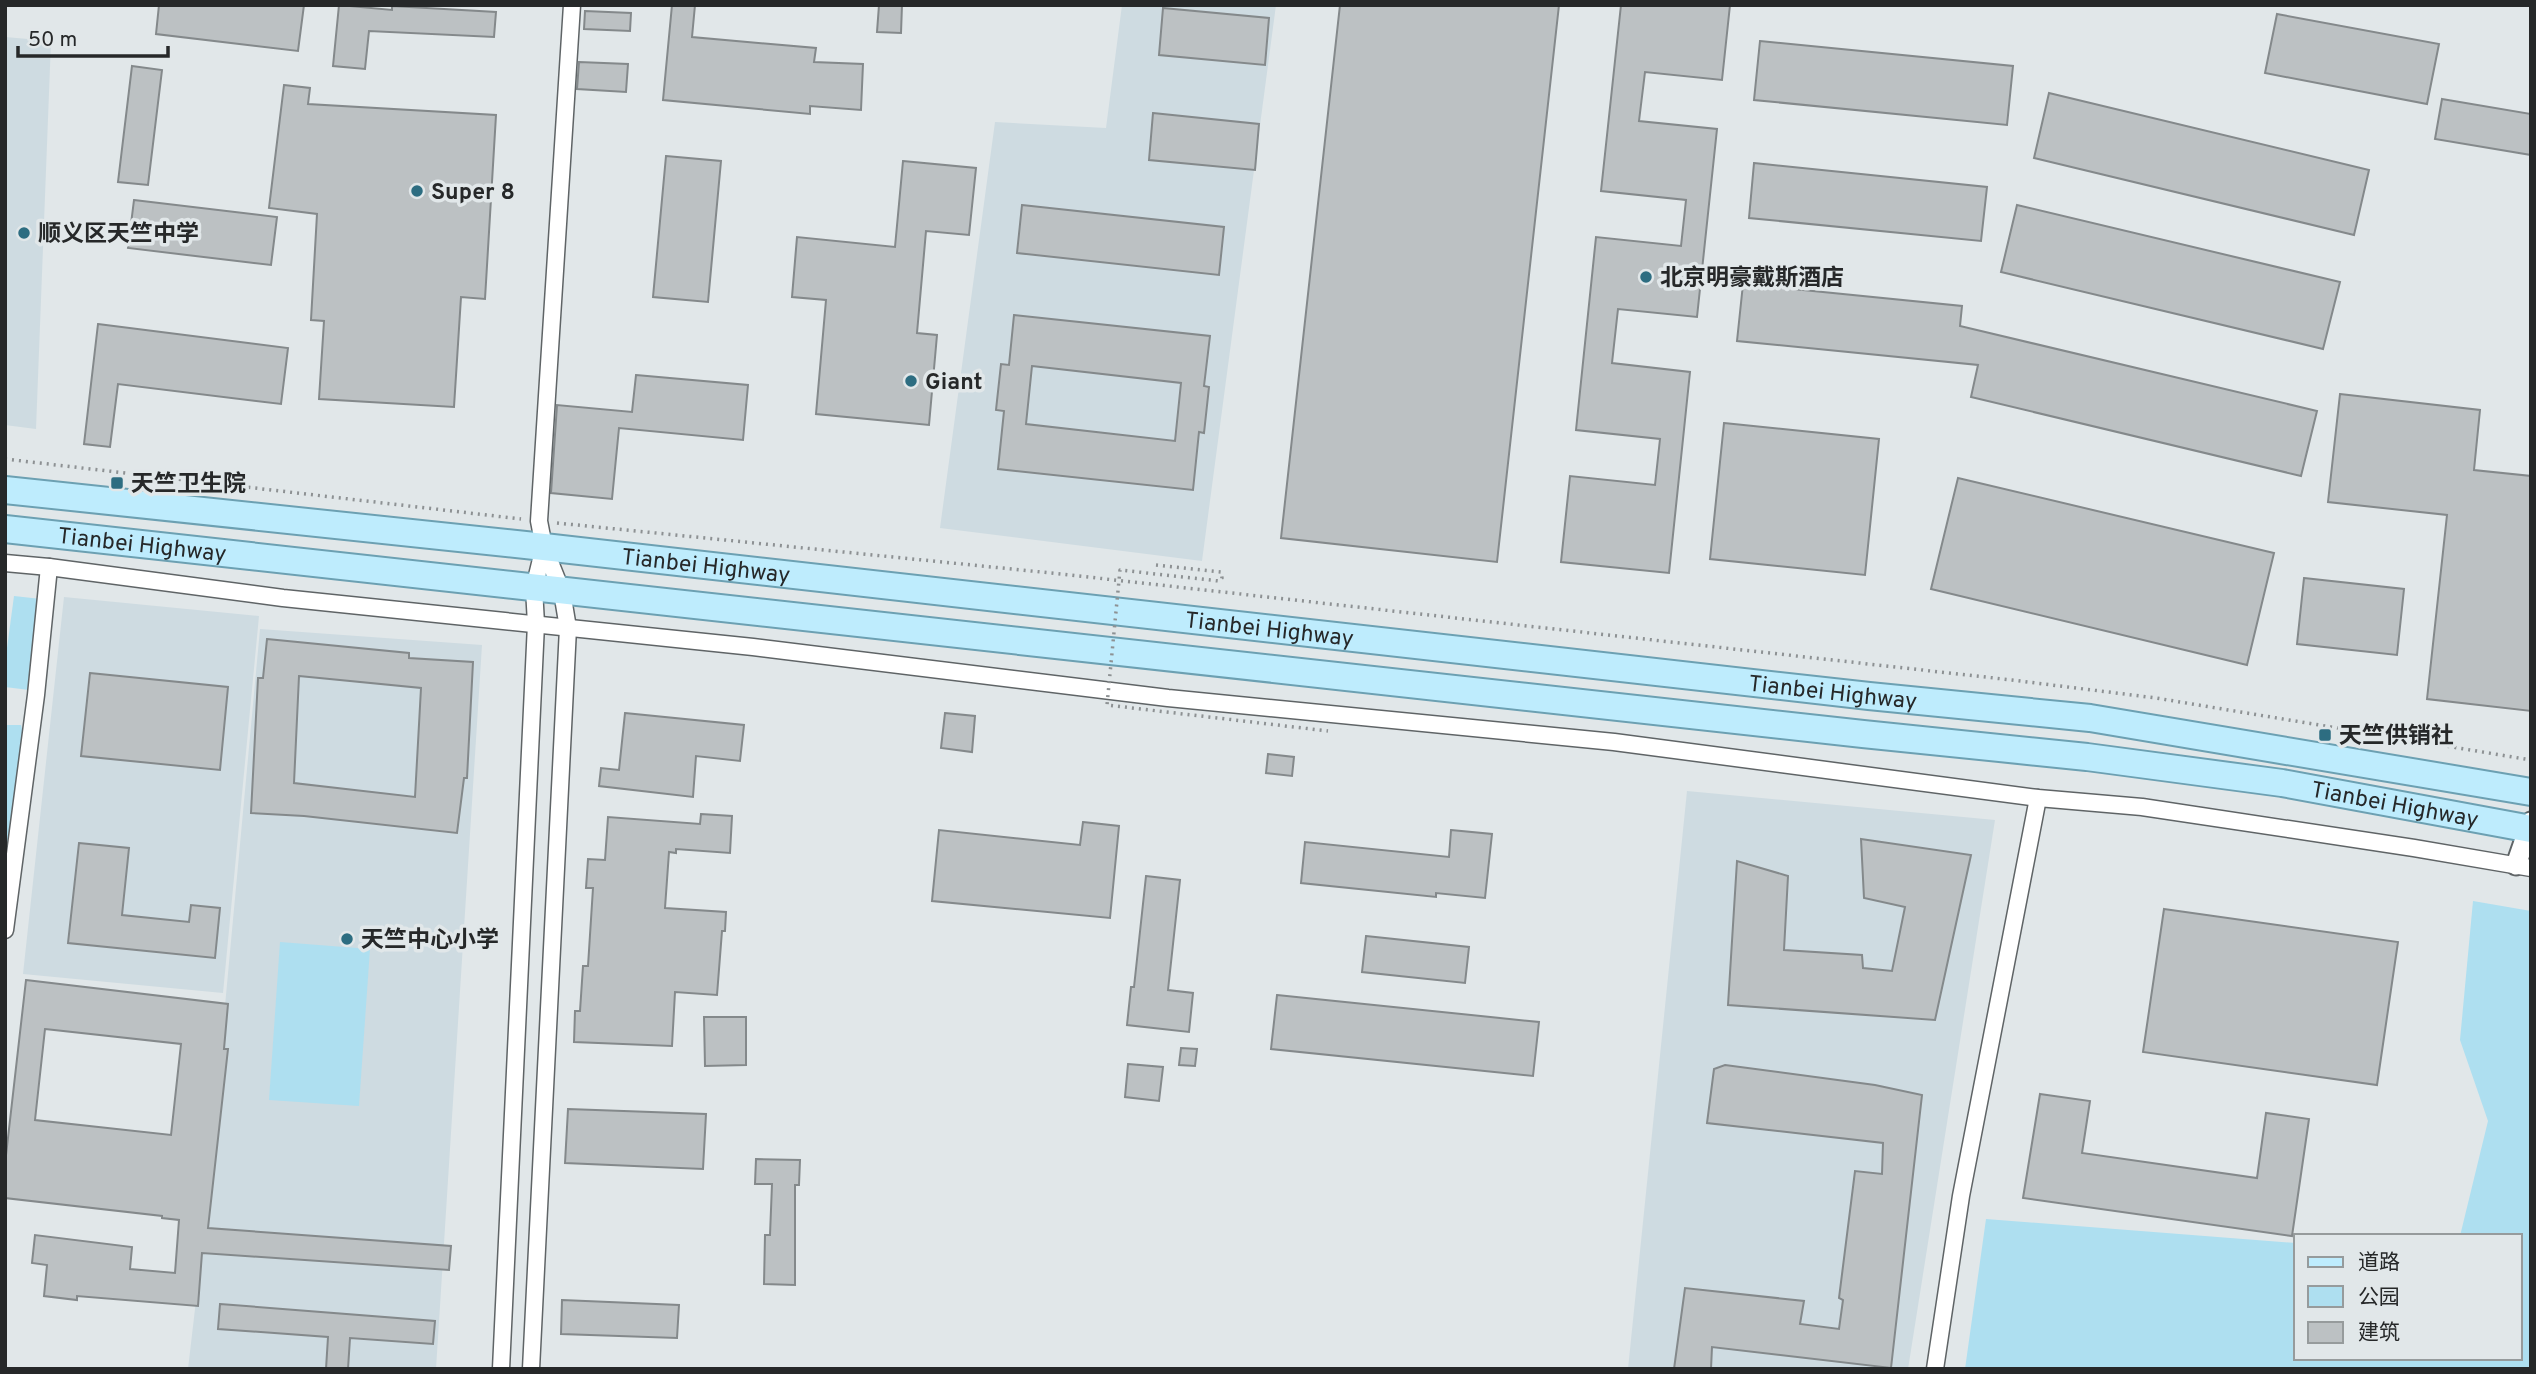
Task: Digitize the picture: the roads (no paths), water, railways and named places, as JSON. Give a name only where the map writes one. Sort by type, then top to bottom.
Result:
[{"type":"main road","name":"Tianbei Highway","points":[[5,490],[542,534],[1869,696],[2090,718],[2531,792]]},
{"type":"main road","name":"Tianbei Highway","points":[[5,529],[2087,757],[2282,783],[2530,826]]},
{"type":"street","points":[[501,1369],[536,624],[534,588],[542,534],[572,5]]},
{"type":"street","points":[[531,1369],[568,628],[562,592],[542,534]]},
{"type":"street","points":[[5,563],[49,566],[283,598],[752,647],[1168,698],[1614,742],[2038,798],[2142,807],[2524,867],[2530,826]]},
{"type":"street","points":[[5,930],[36,695],[49,566]]},
{"type":"street","points":[[1935,1369],[1961,1196],[2038,798]]},
{"type":"place","name":"Super 8","points":[[417,191]]},
{"type":"place","name":"顺义区天竺中学","points":[[24,233]]},
{"type":"place","name":"北京明豪戴斯酒店","points":[[1646,277]]},
{"type":"place","name":"Giant","points":[[911,381]]},
{"type":"place","name":"天竺卫生院","points":[[117,483]]},
{"type":"place","name":"天竺供销社","points":[[2325,735]]},
{"type":"place","name":"天竺中心小学","points":[[347,939]]}]
